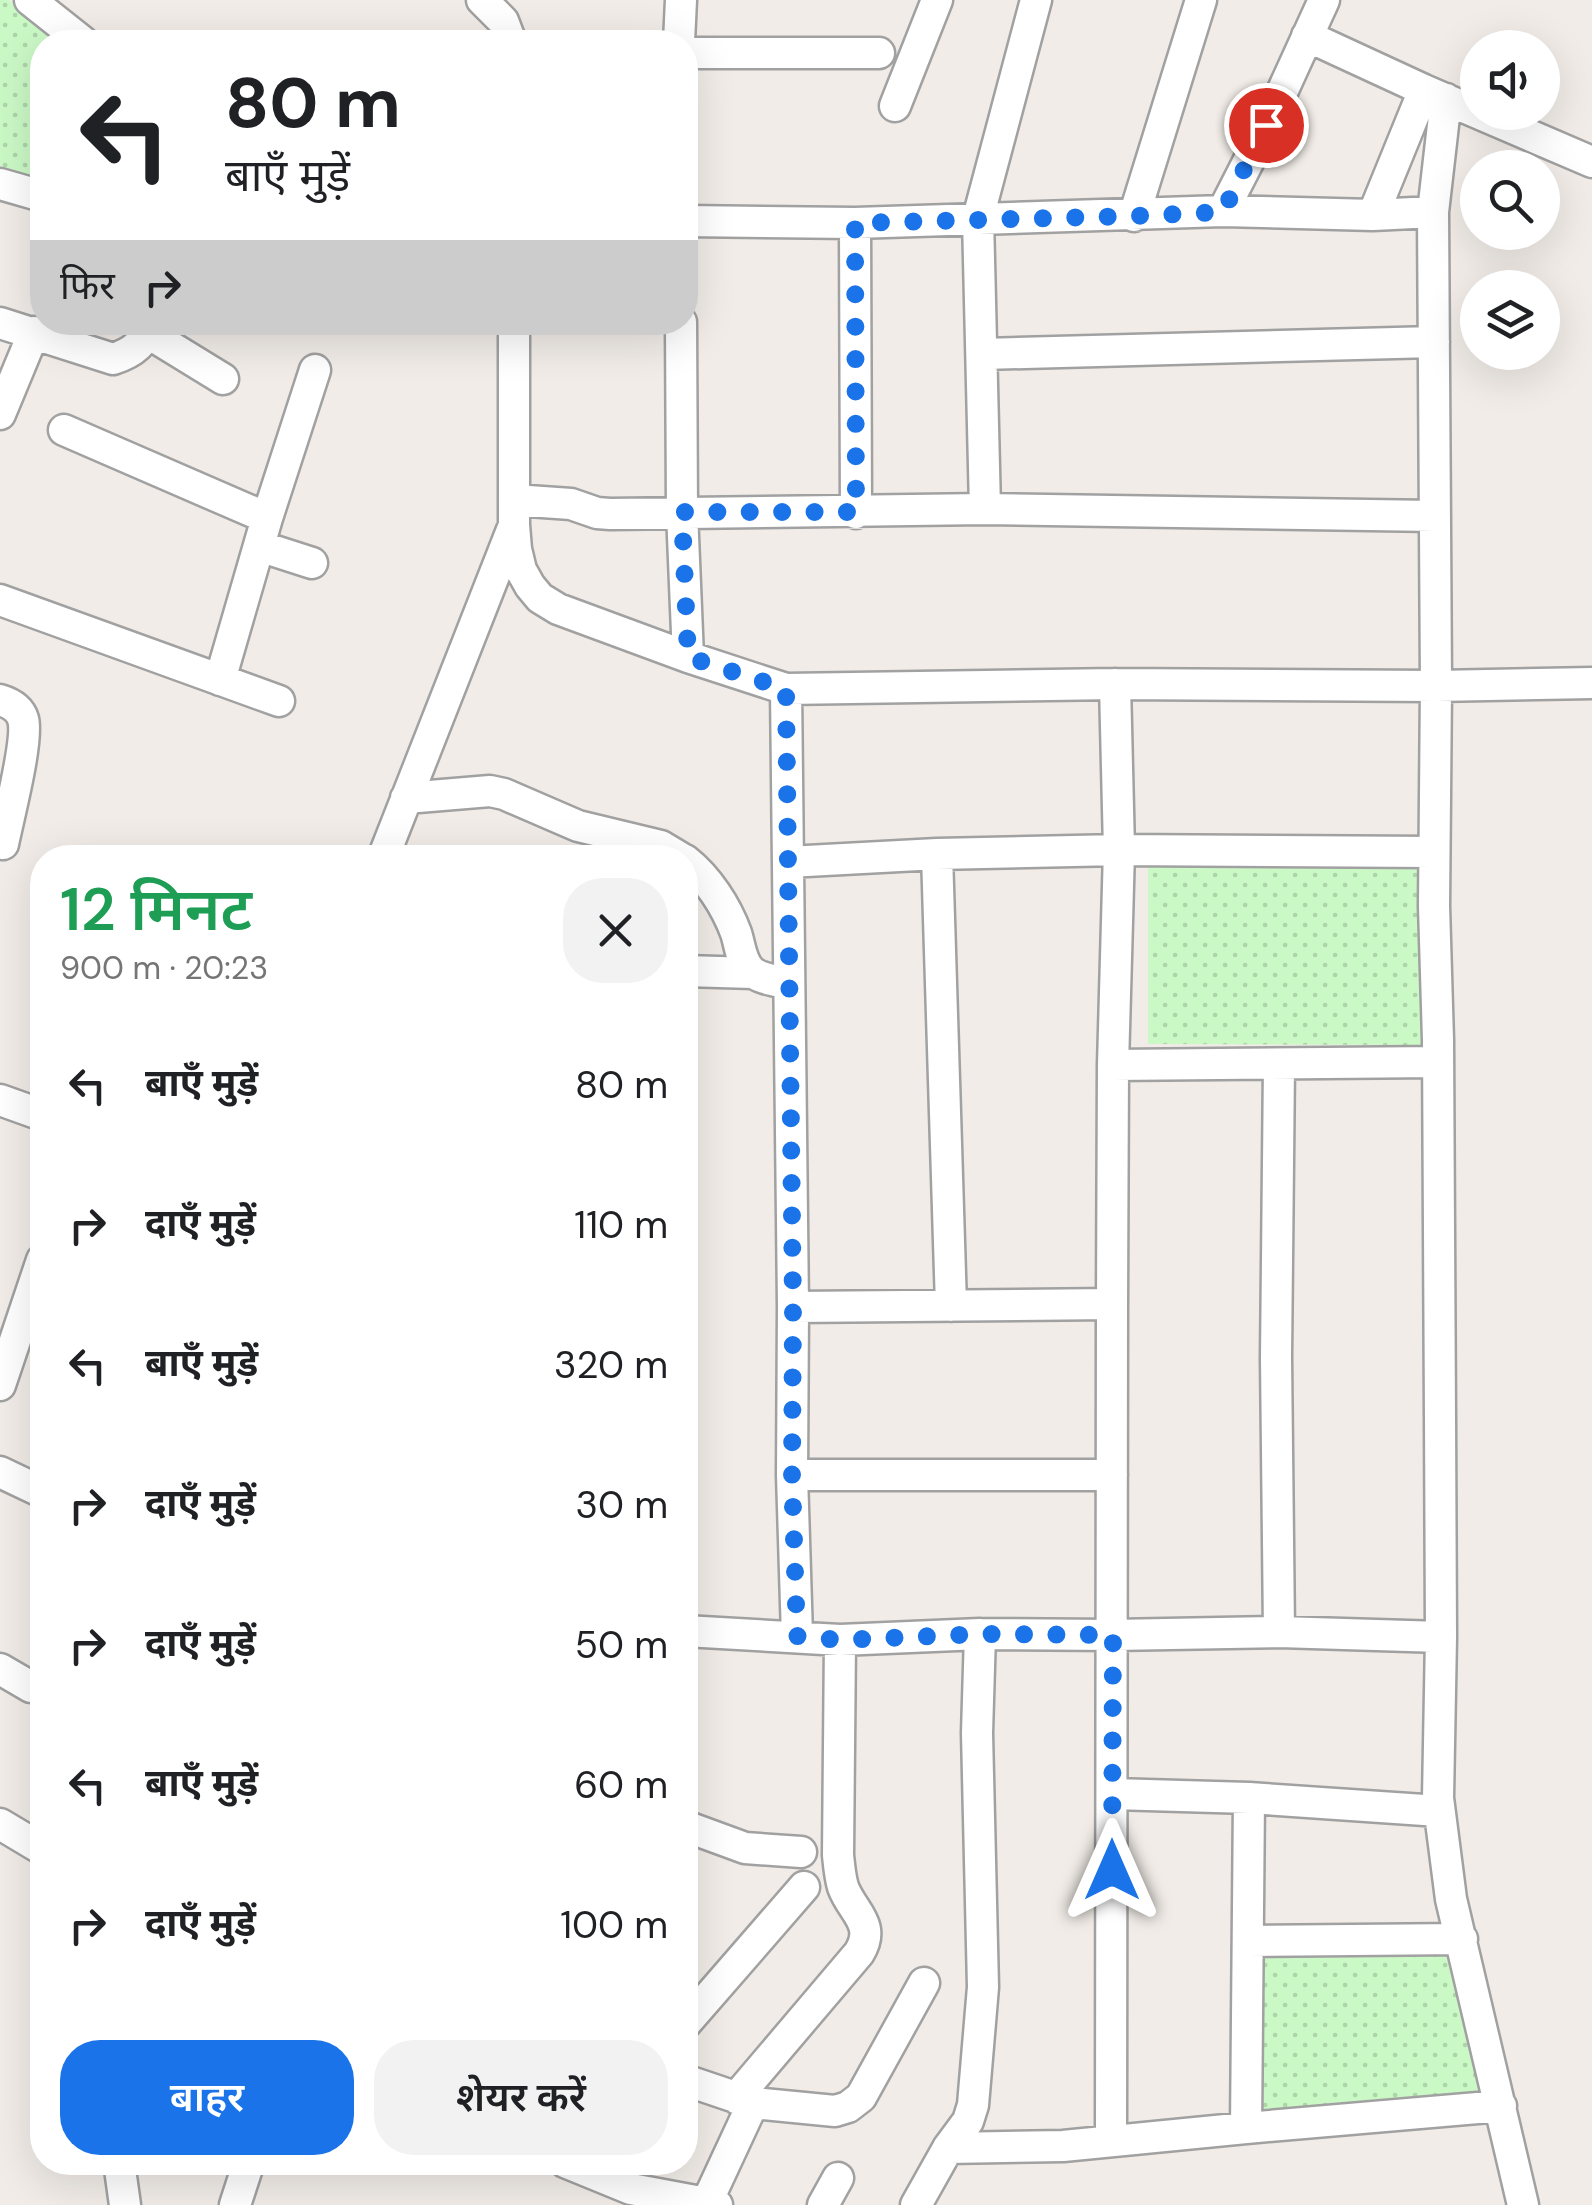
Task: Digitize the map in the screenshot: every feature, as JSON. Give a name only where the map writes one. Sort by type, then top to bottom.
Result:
[{"type":"street","points":[[30,0],[68,30]]},
{"type":"street","points":[[482,0],[503,20],[506,30]]},
{"type":"street","points":[[680,30],[682,0]]},
{"type":"street","points":[[896,106],[937,0]]},
{"type":"street","points":[[984,510],[978,218],[1036,0]]},
{"type":"street","points":[[1134,216],[1201,0]]},
{"type":"street","points":[[1223,212],[1324,0]]},
{"type":"street","points":[[1307,36],[1592,162]]},
{"type":"street","points":[[698,54],[880,52]]},
{"type":"street","points":[[1435,95],[1439,1811],[1452,1899],[1523,2205]]},
{"type":"street","points":[[1373,214],[1435,95]]},
{"type":"street","points":[[0,184],[30,193]]},
{"type":"street","points":[[698,221],[855,223],[1223,212],[1433,212]]},
{"type":"street","points":[[855,223],[856,512]]},
{"type":"street","points":[[0,322],[30,331]]},
{"type":"street","points":[[0,414],[33,335]]},
{"type":"street","points":[[42,335],[113,359],[129,354],[145,335]]},
{"type":"street","points":[[161,335],[223,379]]},
{"type":"street","points":[[514,335],[514,512],[521,570],[540,598],[558,609],[786,689],[1592,683]]},
{"type":"street","points":[[681,335],[688,657]]},
{"type":"street","points":[[983,354],[1434,342]]},
{"type":"street","points":[[220,680],[315,370]]},
{"type":"street","points":[[64,430],[263,532],[312,563]]},
{"type":"street","points":[[514,512],[570,504],[610,514],[984,510],[1435,516]]},
{"type":"street","points":[[388,845],[514,512]]},
{"type":"street","points":[[0,600],[279,701]]},
{"type":"street","points":[[1112,2140],[1113,1065],[1119,850],[1115,684]]},
{"type":"street","points":[[786,689],[792,1475],[797,1636]]},
{"type":"street","points":[[0,700],[10,703],[22,716],[24,735],[4,844]]},
{"type":"street","points":[[406,798],[490,791],[578,826],[657,845]]},
{"type":"street","points":[[788,862],[1119,850],[1434,852]]},
{"type":"street","points":[[937,854],[951,1306]]},
{"type":"street","points":[[698,873],[719,899],[746,965],[753,973]]},
{"type":"street","points":[[698,971],[753,973],[789,984]]},
{"type":"street","points":[[1113,1065],[1438,1062]]},
{"type":"street","points":[[1279,1064],[1279,1632]]},
{"type":"street","points":[[0,1100],[30,1111]]},
{"type":"street","points":[[0,1385],[30,1296]]},
{"type":"street","points":[[793,1308],[1112,1304]]},
{"type":"street","points":[[0,1472],[30,1486]]},
{"type":"street","points":[[792,1475],[1112,1475]]},
{"type":"street","points":[[698,1632],[840,1640],[980,1634],[1279,1632],[1441,1637]]},
{"type":"street","points":[[916,2205],[968,2121],[973,2105],[983,1987],[977,1733],[980,1634]]},
{"type":"street","points":[[600,2175],[627,2185],[712,2204],[745,2100],[866,1942],[866,1926],[844,1890],[838,1855],[840,1640]]},
{"type":"street","points":[[0,1669],[30,1685]]},
{"type":"street","points":[[1113,1794],[1248,1798],[1439,1811]]},
{"type":"street","points":[[1246,2128],[1248,1798]]},
{"type":"street","points":[[0,1824],[30,1842]]},
{"type":"street","points":[[698,1831],[745,1848],[802,1852]]},
{"type":"street","points":[[698,2009],[804,1887]]},
{"type":"street","points":[[1249,1941],[1462,1939]]},
{"type":"street","points":[[698,2084],[745,2100],[835,2112],[848,2107],[862,2097],[924,1982]]},
{"type":"street","points":[[948,2148],[1063,2146],[1501,2106]]},
{"type":"street","points":[[121,2175],[125,2205]]},
{"type":"street","points":[[235,2205],[245,2175]]},
{"type":"street","points":[[823,2205],[838,2178]]},
{"type":"green space","points":[[0,0],[9,0],[46,30],[30,30],[30,175],[0,166]]},
{"type":"green space","points":[[1148,861],[1421,862],[1421,1045],[1148,1044]]},
{"type":"green space","points":[[1451,1951],[1483,2092],[1262,2110],[1263,1954]]},
{"type":"route","points":[[1112,1870],[1113,1635],[980,1634],[840,1640],[797,1636],[792,1475],[786,689],[688,657],[682,512],[856,512],[855,223],[1223,212],[1266,125]]}]
